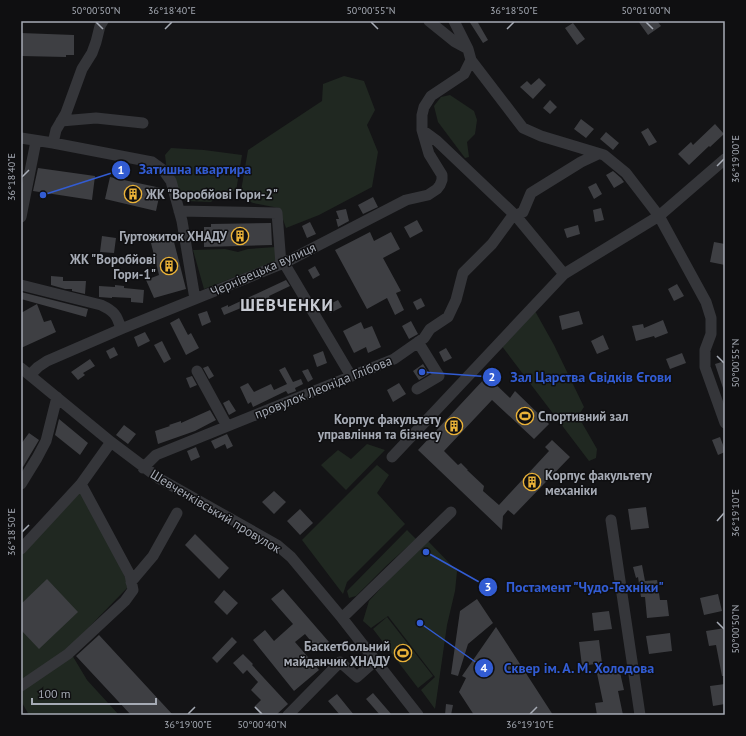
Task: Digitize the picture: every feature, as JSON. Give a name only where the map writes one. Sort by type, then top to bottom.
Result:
[{"type":"street","points":[[53,143],[56,130],[66,113],[82,69],[92,53],[100,26],[103,21]]},
{"type":"street","points":[[429,21],[455,42],[468,49]]},
{"type":"street","points":[[454,21],[468,49],[471,60],[523,128],[541,136],[604,155],[626,173],[659,216],[706,302],[711,318],[711,334],[705,350],[705,367],[725,423]]},
{"type":"street","name":"Чернівецька вулиця","points":[[30,375],[47,361],[121,329],[283,264],[406,200],[428,195],[437,189],[442,180],[442,175],[429,154],[422,130],[422,115],[424,106],[431,96],[464,74],[471,60]]},
{"type":"street","points":[[61,121],[96,118],[143,123]]},
{"type":"street","points":[[422,130],[437,141],[516,216],[564,274]]},
{"type":"street","points":[[21,138],[152,162],[163,170],[171,181],[182,221],[195,299]]},
{"type":"street","points":[[21,217],[36,141]]},
{"type":"street","name":"провулок Леоніда Глібова","points":[[143,468],[156,455],[394,359],[424,338],[430,329],[448,317],[456,300],[463,273],[492,244],[511,218],[523,212],[531,193],[581,162],[598,154]]},
{"type":"street","points":[[392,458],[564,274],[659,216],[725,159]]},
{"type":"street","points":[[179,211],[277,213],[283,264],[351,376]]},
{"type":"street","points":[[21,285],[101,305],[112,310],[118,318],[121,329]]},
{"type":"street","points":[[417,389],[439,376],[418,342]]},
{"type":"street","name":"Шевченківський провулок","points":[[21,368],[143,468],[277,546],[291,557],[342,618],[418,715]]},
{"type":"street","points":[[197,370],[227,426]]},
{"type":"street","points":[[21,484],[46,441],[57,397]]},
{"type":"street","points":[[21,549],[81,484],[111,442]]},
{"type":"street","points":[[21,686],[68,654],[125,601],[133,590],[130,575],[81,484]]},
{"type":"street","points":[[342,618],[451,512]]},
{"type":"street","points":[[131,582],[153,556],[177,513]]},
{"type":"street","points":[[611,520],[640,715]]},
{"type":"street","points":[[288,715],[340,662],[357,677],[376,661]]},
{"type":"shaded area","points":[[344,76],[364,81],[375,110],[367,125],[378,152],[372,187],[319,215],[286,228],[279,208],[253,203],[240,197],[248,150],[322,101],[323,84]]},
{"type":"shaded area","points":[[450,95],[474,111],[477,120],[475,134],[467,142],[469,157],[465,158],[438,122],[434,106],[441,97]]},
{"type":"shaded area","points":[[171,148],[204,150],[242,155],[236,191],[221,192],[211,202],[186,201],[177,195],[167,171],[165,155]]},
{"type":"shaded area","points":[[276,247],[276,261],[204,289],[193,250],[225,249],[238,252],[248,249]]},
{"type":"shaded area","points":[[535,311],[554,345],[584,407],[578,416],[597,449],[596,458],[589,461],[501,345]]},
{"type":"shaded area","points":[[367,444],[385,450],[346,490],[321,465],[338,450],[351,459]]},
{"type":"shaded area","points":[[377,465],[389,475],[377,493],[405,524],[347,582],[343,594],[302,540]]},
{"type":"shaded area","points":[[80,489],[108,539],[129,586],[61,656],[21,681],[21,554]]},
{"type":"shaded area","points":[[407,530],[416,539],[356,596],[349,598],[347,591]]},
{"type":"shaded area","points":[[426,539],[457,571],[455,591],[447,625],[435,709],[421,690],[435,677],[388,616],[371,628],[363,621],[369,601]]},
{"type":"shaded area","name":"Баскетбольний майданчик ХНАДУ","points":[[387,617],[433,676],[418,688],[373,629]]},
{"type":"shaded area","points":[[72,655],[87,680],[119,715],[29,715],[21,701],[21,691]]},
{"type":"building","points":[[469,21],[477,21],[488,40],[483,43]]},
{"type":"building","points":[[638,21],[657,21],[661,26],[648,35]]},
{"type":"building","points":[[573,23],[585,39],[577,45],[565,28]]},
{"type":"building","points":[[21,33],[74,35],[74,55],[66,55],[66,57],[21,56]]},
{"type":"building","points":[[539,78],[546,85],[533,99],[520,87],[527,81],[531,85]]},
{"type":"building","points":[[550,100],[557,107],[550,114],[543,108]]},
{"type":"building","points":[[581,119],[594,129],[586,138],[574,129]]},
{"type":"building","points":[[715,124],[724,134],[689,165],[678,154],[691,142],[693,145]]},
{"type":"building","points":[[648,128],[657,142],[649,146],[641,132]]},
{"type":"building","points":[[606,132],[619,143],[613,150],[600,139]]},
{"type":"building","points":[[38,168],[95,176],[92,200],[33,191]]},
{"type":"building","points":[[613,171],[624,182],[614,188],[606,175]]},
{"type":"building","name":"ЖК \"Воробйові Гори-2\"","points":[[110,177],[161,188],[156,211],[105,199]]},
{"type":"building","points":[[596,183],[602,194],[594,199],[588,187]]},
{"type":"building","points":[[373,197],[378,207],[363,214],[358,205]]},
{"type":"building","points":[[601,208],[604,220],[595,222],[593,210]]},
{"type":"building","points":[[346,209],[349,221],[338,227],[336,219],[339,219],[336,211]]},
{"type":"building","points":[[417,220],[423,231],[410,238],[404,227]]},
{"type":"building","points":[[310,222],[316,234],[307,238],[302,226]]},
{"type":"building","name":"Гуртожиток ХНАДУ","points":[[271,223],[272,245],[204,247],[204,227],[211,227],[211,224]]},
{"type":"building","points":[[578,225],[580,234],[567,238],[564,229]]},
{"type":"building","points":[[370,232],[374,241],[391,232],[400,249],[383,258],[401,291],[396,293],[404,310],[395,315],[387,298],[367,309],[335,250]]},
{"type":"building","points":[[102,236],[116,238],[114,253],[100,252]]},
{"type":"building","name":"ЖК \"Воробйові Гори-1\"","points":[[173,238],[186,289],[154,298],[146,280],[159,275],[151,243]]},
{"type":"building","points":[[714,242],[725,244],[725,265],[710,262]]},
{"type":"building","points":[[315,266],[320,275],[313,279],[308,270]]},
{"type":"building","points":[[51,276],[63,277],[63,281],[86,281],[85,294],[72,291],[72,289],[65,289],[51,285]]},
{"type":"building","points":[[286,280],[290,286],[269,296],[272,303],[258,309],[256,305],[243,311],[241,308],[224,315],[221,308],[228,305],[228,307]]},
{"type":"building","points":[[677,284],[684,296],[674,301],[668,289]]},
{"type":"building","points":[[115,285],[124,286],[124,288],[144,290],[143,303],[131,302],[131,298],[99,297],[99,286],[115,287]]},
{"type":"building","points":[[21,292],[88,309],[86,317],[21,299]]},
{"type":"building","points":[[421,298],[425,306],[417,310],[413,302]]},
{"type":"building","points":[[338,300],[342,307],[330,313],[326,306]]},
{"type":"building","points":[[37,304],[44,322],[51,320],[56,332],[21,348],[21,313]]},
{"type":"building","points":[[207,311],[211,322],[202,326],[198,314]]},
{"type":"building","points":[[579,311],[583,324],[562,330],[559,316]]},
{"type":"building","points":[[179,318],[188,335],[191,333],[199,348],[186,355],[170,323]]},
{"type":"building","points":[[663,320],[668,333],[655,338],[654,336],[636,341],[632,326],[643,324],[644,328]]},
{"type":"building","points":[[411,321],[418,334],[409,339],[402,326]]},
{"type":"building","points":[[361,322],[364,329],[372,326],[381,347],[368,353],[366,347],[354,353],[343,331]]},
{"type":"building","points":[[145,332],[150,341],[138,347],[134,337]]},
{"type":"building","points":[[603,335],[609,349],[597,354],[591,341]]},
{"type":"building","points":[[162,341],[171,359],[164,363],[154,345]]},
{"type":"building","points":[[114,347],[118,355],[110,359],[106,351]]},
{"type":"building","points":[[446,348],[452,358],[444,362],[439,352]]},
{"type":"building","points":[[323,351],[327,363],[317,367],[313,355]]},
{"type":"building","points":[[682,353],[686,363],[670,369],[666,359]]},
{"type":"building","points":[[90,359],[95,366],[83,373],[85,375],[78,380],[71,372]]},
{"type":"building","points":[[725,361],[725,391],[724,391],[715,364]]},
{"type":"building","points":[[423,364],[429,374],[419,380],[413,371]]},
{"type":"building","points":[[208,366],[214,376],[209,379],[203,368]]},
{"type":"building","points":[[285,367],[293,382],[301,379],[303,384],[295,388],[296,391],[288,394],[286,391],[253,407],[251,402],[248,404],[240,387],[248,383],[254,392],[271,384],[274,390],[287,384],[279,370]]},
{"type":"building","points":[[308,369],[313,379],[308,382],[302,371]]},
{"type":"building","points":[[192,376],[197,385],[190,388],[186,378]]},
{"type":"building","points":[[487,376],[510,398],[515,391],[549,424],[534,439],[492,400],[444,451],[458,465],[461,463],[484,486],[483,491],[499,505],[549,451],[545,447],[552,440],[570,457],[514,515],[508,510],[503,516],[502,530],[418,450]]},
{"type":"building","points":[[399,383],[406,394],[393,402],[387,390]]},
{"type":"building","points":[[229,400],[236,411],[229,415],[223,403]]},
{"type":"building","points":[[210,410],[216,420],[195,431],[158,444],[155,431],[181,421],[181,423]]},
{"type":"building","points":[[59,419],[88,443],[80,455],[55,435]]},
{"type":"building","points":[[124,425],[136,434],[128,444],[116,435]]},
{"type":"building","points":[[29,433],[39,440],[23,467],[21,466],[21,444]]},
{"type":"building","points":[[227,434],[233,446],[227,449],[225,444],[215,449],[211,441]]},
{"type":"building","points":[[720,437],[725,452],[718,455],[712,440]]},
{"type":"building","points":[[196,447],[200,457],[191,461],[187,451]]},
{"type":"building","points":[[274,491],[286,502],[274,514],[262,502]]},
{"type":"building","points":[[646,507],[649,528],[631,530],[628,509]]},
{"type":"building","points":[[300,509],[313,523],[300,535],[287,521]]},
{"type":"building","points":[[195,534],[229,568],[219,579],[185,545]]},
{"type":"building","points":[[642,565],[645,581],[657,580],[660,600],[667,600],[669,616],[647,618],[645,597],[641,597],[638,577],[636,578],[633,567]]},
{"type":"building","points":[[47,579],[78,612],[39,649],[21,630],[21,604]]},
{"type":"building","points":[[283,589],[329,642],[319,651],[305,634],[295,642],[319,670],[294,691],[253,640],[265,630],[274,641],[293,624],[271,599]]},
{"type":"building","points":[[224,590],[238,603],[227,615],[214,602]]},
{"type":"building","points":[[718,594],[722,611],[704,615],[700,598]]},
{"type":"building","points":[[477,599],[493,623],[468,644],[458,676],[451,674],[460,611]]},
{"type":"building","points":[[609,611],[612,629],[594,631],[592,613]]},
{"type":"building","points":[[496,627],[553,715],[474,715],[459,692],[466,678],[462,676]]},
{"type":"building","points":[[725,628],[725,676],[722,676],[716,645],[709,646],[706,631]]},
{"type":"building","points":[[670,633],[672,651],[649,654],[646,636]]},
{"type":"building","points":[[99,635],[173,715],[131,715],[76,656]]},
{"type":"building","points":[[232,637],[237,642],[217,663],[212,658]]},
{"type":"building","points":[[599,640],[603,671],[619,668],[624,690],[618,691],[623,715],[597,715],[595,703],[603,702],[595,664],[582,666],[579,642]]},
{"type":"building","points":[[243,654],[288,704],[276,715],[261,715],[254,707],[261,700],[251,690],[258,682],[247,670],[243,674],[233,663]]},
{"type":"building","points":[[725,684],[725,704],[713,706],[710,686]]},
{"type":"building","points":[[373,693],[392,715],[380,715],[366,699]]},
{"type":"building","points":[[337,694],[354,715],[340,715],[328,701]]},
{"type":"building","points":[[446,704],[453,705],[451,715],[445,715]]},
{"type":"place","name":"ЖК \"Воробйові Гори-2\"","points":[[133,194]]},
{"type":"place","name":"Затишна квартира","points":[[43,195]]},
{"type":"place","name":"Гуртожиток ХНАДУ","points":[[240,236]]},
{"type":"place","name":"ЖК \"Воробйові Гори-1\"","points":[[169,266]]},
{"type":"place","name":"Зал Царства Свідків Єгови","points":[[422,372]]},
{"type":"place","name":"Спортивний зал","points":[[525,416]]},
{"type":"place","name":"Корпус факультету управління та бізнесу","points":[[454,426]]},
{"type":"place","name":"Корпус факультету механіки","points":[[532,482]]},
{"type":"place","name":"Постамент \"Чудо-Техніки\"","points":[[426,552]]},
{"type":"place","name":"Сквер ім. А. М. Холодова","points":[[420,623]]},
{"type":"place","name":"Баскетбольний майданчик ХНАДУ","points":[[403,653]]},
{"type":"district","name":"ШЕВЧЕНКИ","points":[[287,305]]}]
